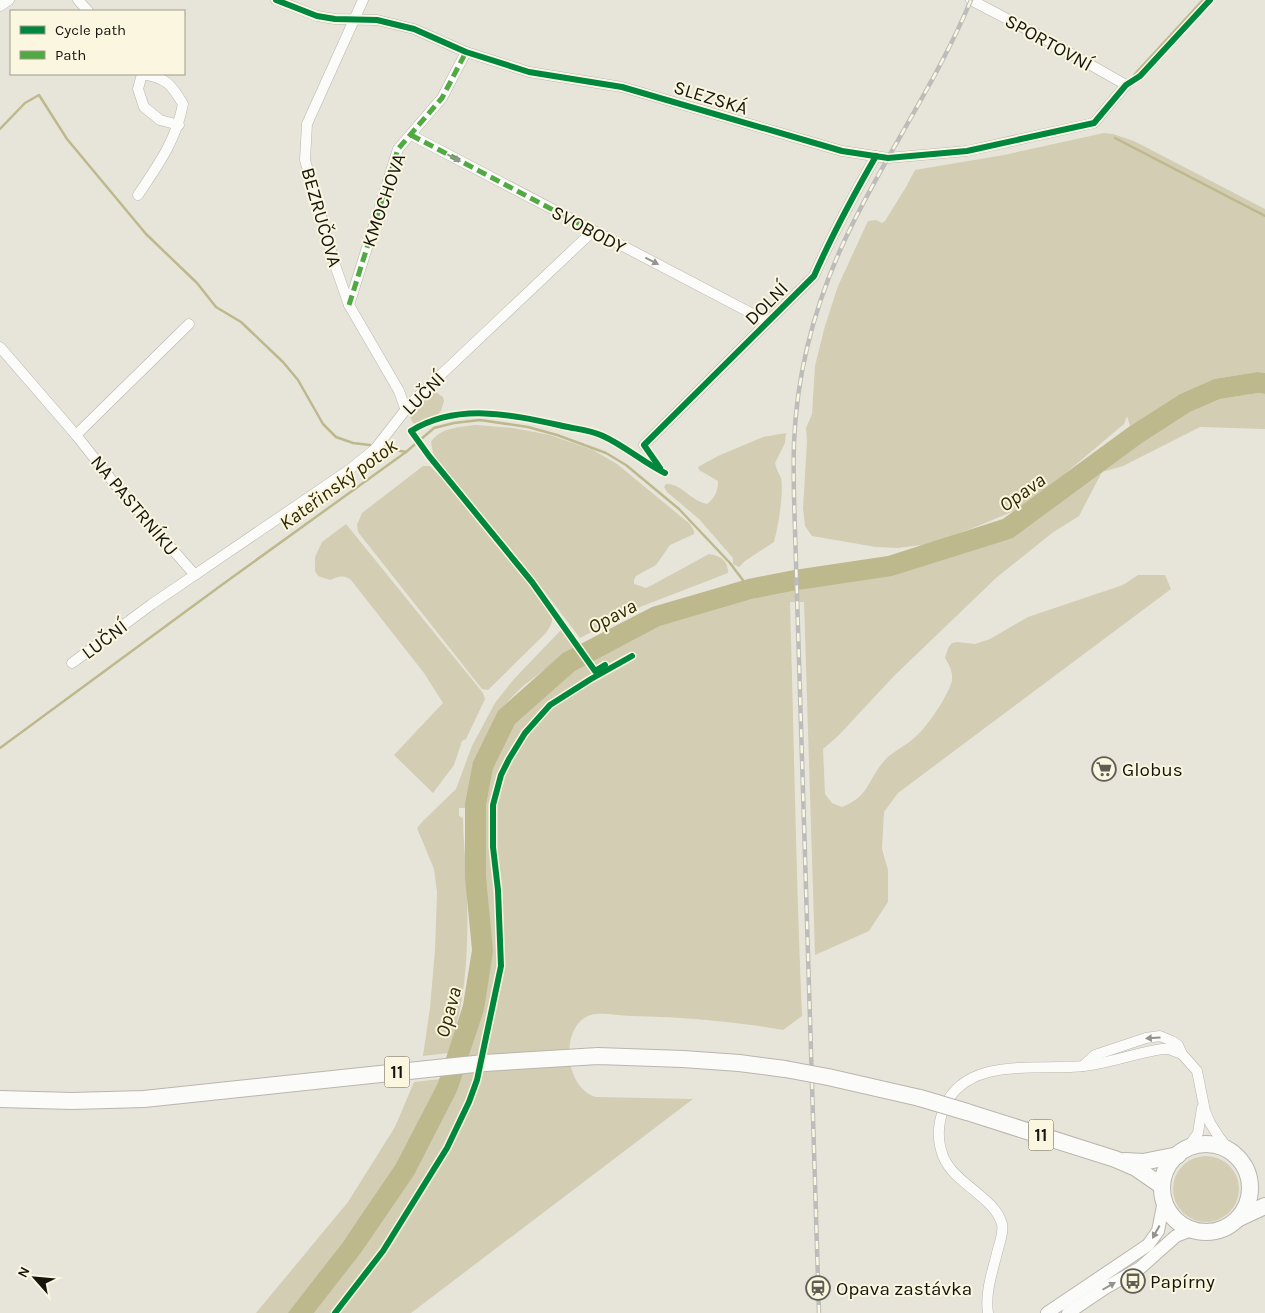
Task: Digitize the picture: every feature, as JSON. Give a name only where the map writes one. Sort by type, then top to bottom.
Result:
[{"type":"main road","name":"11","points":[[0,1099],[72,1101],[144,1099],[484,1063],[598,1056],[692,1060],[785,1069],[920,1098],[1115,1159],[1136,1168],[1163,1193]]},
{"type":"main road","points":[[1208,1144],[1231,1152],[1240,1160],[1248,1175],[1250,1184],[1249,1198],[1245,1209],[1228,1227],[1215,1232],[1192,1230],[1182,1225],[1170,1213],[1163,1193],[1168,1167],[1182,1152],[1194,1146],[1208,1144]]},
{"type":"main road","name":"11","points":[[1115,1159],[1137,1162],[1158,1160],[1182,1152]]},
{"type":"main road","points":[[1248,1175],[1265,1186]]},
{"type":"main road","points":[[1238,1218],[1265,1206]]},
{"type":"street","points":[[0,6],[9,0]]},
{"type":"street","points":[[78,0],[87,10]]},
{"type":"street","name":"SLEZSKÁ","points":[[276,0],[317,16],[335,19],[377,20],[414,29],[466,52],[529,72],[598,82],[637,91],[842,151],[888,158],[967,151],[1094,123],[1126,85]]},
{"type":"street","name":"BEZRUČOVA","points":[[363,0],[307,124],[305,160],[335,265],[349,306],[399,391],[405,408]]},
{"type":"street","name":"SPORTOVNÍ","points":[[971,0],[1040,36],[1126,85]]},
{"type":"street","name":"KMOCHOVA","points":[[349,306],[398,149],[442,98],[466,52]]},
{"type":"street","points":[[142,75],[138,89],[144,107],[160,120],[179,124]]},
{"type":"street","points":[[138,195],[164,157],[179,124],[182,104],[172,86],[156,76],[149,75]]},
{"type":"street","name":"SVOBODY","points":[[411,135],[768,322]]},
{"type":"street","name":"DOLNÍ","points":[[644,445],[814,276],[846,208],[876,156]]},
{"type":"street","name":"LUČNÍ","points":[[72,663],[129,620],[371,453],[386,436],[405,408],[593,231]]},
{"type":"street","points":[[76,435],[189,324]]},
{"type":"street","name":"NA PASTRNÍKU","points":[[0,347],[76,435],[114,483],[195,575]]},
{"type":"street","points":[[988,1313],[988,1293],[1002,1225],[991,1206],[964,1183],[948,1166],[939,1138],[942,1112],[951,1095],[957,1088],[972,1078],[988,1072],[1019,1068],[1082,1066],[1107,1063],[1148,1051],[1169,1049],[1182,1054],[1197,1071],[1210,1123],[1219,1138],[1231,1152]]},
{"type":"street","points":[[1182,1152],[1198,1133],[1201,1125],[1203,1100]]},
{"type":"street","points":[[1047,1313],[1141,1250],[1153,1239],[1161,1224],[1163,1193]]},
{"type":"street","points":[[1068,1313],[1105,1288],[1140,1268],[1176,1236],[1192,1230]]},
{"type":"street","points":[[1039,1313],[1104,1268],[1118,1265]]},
{"type":"shaded area","points":[[1104,133],[1134,141],[1265,209],[1265,373],[1257,372],[1214,379],[1180,394],[1130,426],[1127,416],[1124,424],[1061,477],[1014,511],[929,544],[898,548],[876,547],[812,536],[805,526],[803,508],[807,442],[806,428],[812,414],[815,366],[838,286],[868,221],[876,220],[882,223],[885,221],[915,170],[1004,155]]},
{"type":"shaded area","points":[[1257,372],[1265,373],[1265,394],[1258,393],[1220,399],[1190,412],[1142,443],[1013,538],[892,576],[752,599],[660,626],[575,671],[515,724],[493,769],[486,806],[486,877],[493,951],[484,1010],[457,1091],[414,1175],[360,1254],[314,1313],[288,1313],[343,1242],[396,1164],[438,1083],[463,1005],[472,950],[465,878],[465,804],[473,762],[498,711],[563,653],[652,607],[748,579],[888,556],[1003,519],[1130,426],[1180,394],[1214,379]]},
{"type":"shaded area","points":[[433,390],[443,397],[444,401],[441,411],[434,418],[413,423],[410,416],[414,408]]},
{"type":"shaded area","points":[[1258,393],[1265,394],[1265,429],[1200,427],[1123,466],[1103,472],[1142,443],[1190,412],[1220,399]]},
{"type":"shaded area","points":[[476,425],[513,428],[550,435],[593,450],[617,464],[690,524],[694,534],[670,545],[656,565],[636,576],[634,584],[646,588],[709,554],[723,559],[727,565],[728,573],[640,607],[580,638],[545,592],[442,467],[433,453],[431,442],[440,433],[457,427]]},
{"type":"shaded area","points":[[786,433],[785,443],[775,463],[781,478],[782,492],[774,542],[739,567],[733,564],[733,558],[699,519],[667,492],[664,487],[666,484],[671,484],[707,504],[716,494],[718,481],[699,470],[698,467],[718,456],[763,437]]},
{"type":"shaded area","points":[[423,466],[430,466],[441,477],[544,602],[552,618],[551,625],[545,634],[488,690],[482,689],[358,532],[357,525],[362,513]]},
{"type":"shaded area","points":[[1102,473],[1079,516],[1052,533],[996,578],[894,676],[838,736],[823,749],[825,794],[832,803],[842,807],[851,803],[863,793],[885,760],[920,733],[942,702],[950,686],[952,674],[945,658],[948,648],[952,643],[975,644],[990,639],[1028,617],[1123,585],[1138,575],[1165,575],[1171,589],[898,793],[884,812],[882,849],[888,870],[888,902],[869,931],[815,955],[804,602],[790,602],[802,1016],[783,1030],[669,1017],[596,1014],[584,1018],[576,1027],[571,1039],[569,1053],[571,1067],[576,1080],[584,1091],[596,1097],[693,1099],[411,1313],[314,1313],[360,1254],[457,1091],[486,877],[486,806],[493,769],[515,724],[575,671],[660,626],[752,599],[798,590],[1013,538]]},
{"type":"shaded area","points":[[346,524],[483,693],[485,699],[466,739],[462,741],[454,765],[433,793],[394,755],[443,703],[424,673],[351,580],[338,577],[330,580],[318,576],[315,571],[315,557],[322,542]]},
{"type":"shaded area","points":[[561,630],[574,647],[523,686],[498,715],[466,808],[459,808],[459,816],[463,818],[467,894],[464,986],[455,1031],[448,1053],[423,1056],[430,1008],[435,950],[437,892],[434,869],[417,828],[456,789],[472,746],[495,703],[514,679]]},
{"type":"shaded area","points":[[441,1079],[403,1155],[362,1216],[290,1313],[256,1313],[348,1202],[395,1127],[414,1082]]},
{"type":"shaded area","points":[[1206,1156],[1219,1159],[1229,1166],[1236,1176],[1239,1189],[1236,1202],[1229,1212],[1219,1219],[1206,1222],[1193,1219],[1183,1212],[1176,1202],[1173,1189],[1176,1176],[1183,1166],[1193,1159]]},
{"type":"waterway","points":[[1134,75],[1203,0]]},
{"type":"waterway","points":[[0,129],[25,103],[39,95],[67,139],[146,234],[197,283],[216,307],[241,322],[283,362],[298,380],[323,424],[336,437],[353,443],[370,445]]},
{"type":"waterway","points":[[1115,138],[1265,216]]},
{"type":"waterway","name":"Kateřinský potok","points":[[0,748],[406,452],[434,428],[454,423],[480,420],[528,427],[557,435],[606,453],[626,465],[679,509],[730,563],[745,583]]},
{"type":"waterway","points":[[385,448],[406,452]]},
{"type":"railway","points":[[819,1313],[794,497],[796,414],[805,357],[812,329],[820,301],[841,247],[868,193],[930,84],[971,0]]},
{"type":"marked path","points":[[349,305],[398,149],[442,98],[466,52]]},
{"type":"marked path","points":[[411,135],[593,231]]},
{"type":"cycle path","points":[[276,0],[317,16],[335,19],[377,20],[414,29],[466,52],[529,72],[622,87],[842,151],[888,158],[967,151],[1094,123],[1126,85],[1140,76],[1210,0]]},
{"type":"cycle path","points":[[660,468],[644,445],[814,276],[843,216],[876,156]]},
{"type":"cycle path","points":[[605,665],[595,671],[532,582],[429,456],[411,431],[429,422],[448,416],[486,414],[525,418],[598,434],[665,473]]},
{"type":"cycle path","points":[[335,1313],[383,1251],[447,1148],[469,1102],[477,1080],[501,966],[498,890],[493,847],[493,805],[501,775],[525,733],[550,705],[632,656]]},
{"type":"place","name":"Globus","points":[[1104,769]]},
{"type":"place","name":"Papírny","points":[[1133,1281]]},
{"type":"place","name":"Opava zastávka","points":[[818,1288]]},
{"type":"water label","name":"Opava","points":[[1022,492]]},
{"type":"water label","name":"Opava","points":[[612,616]]},
{"type":"water label","name":"Opava","points":[[448,1012]]}]
